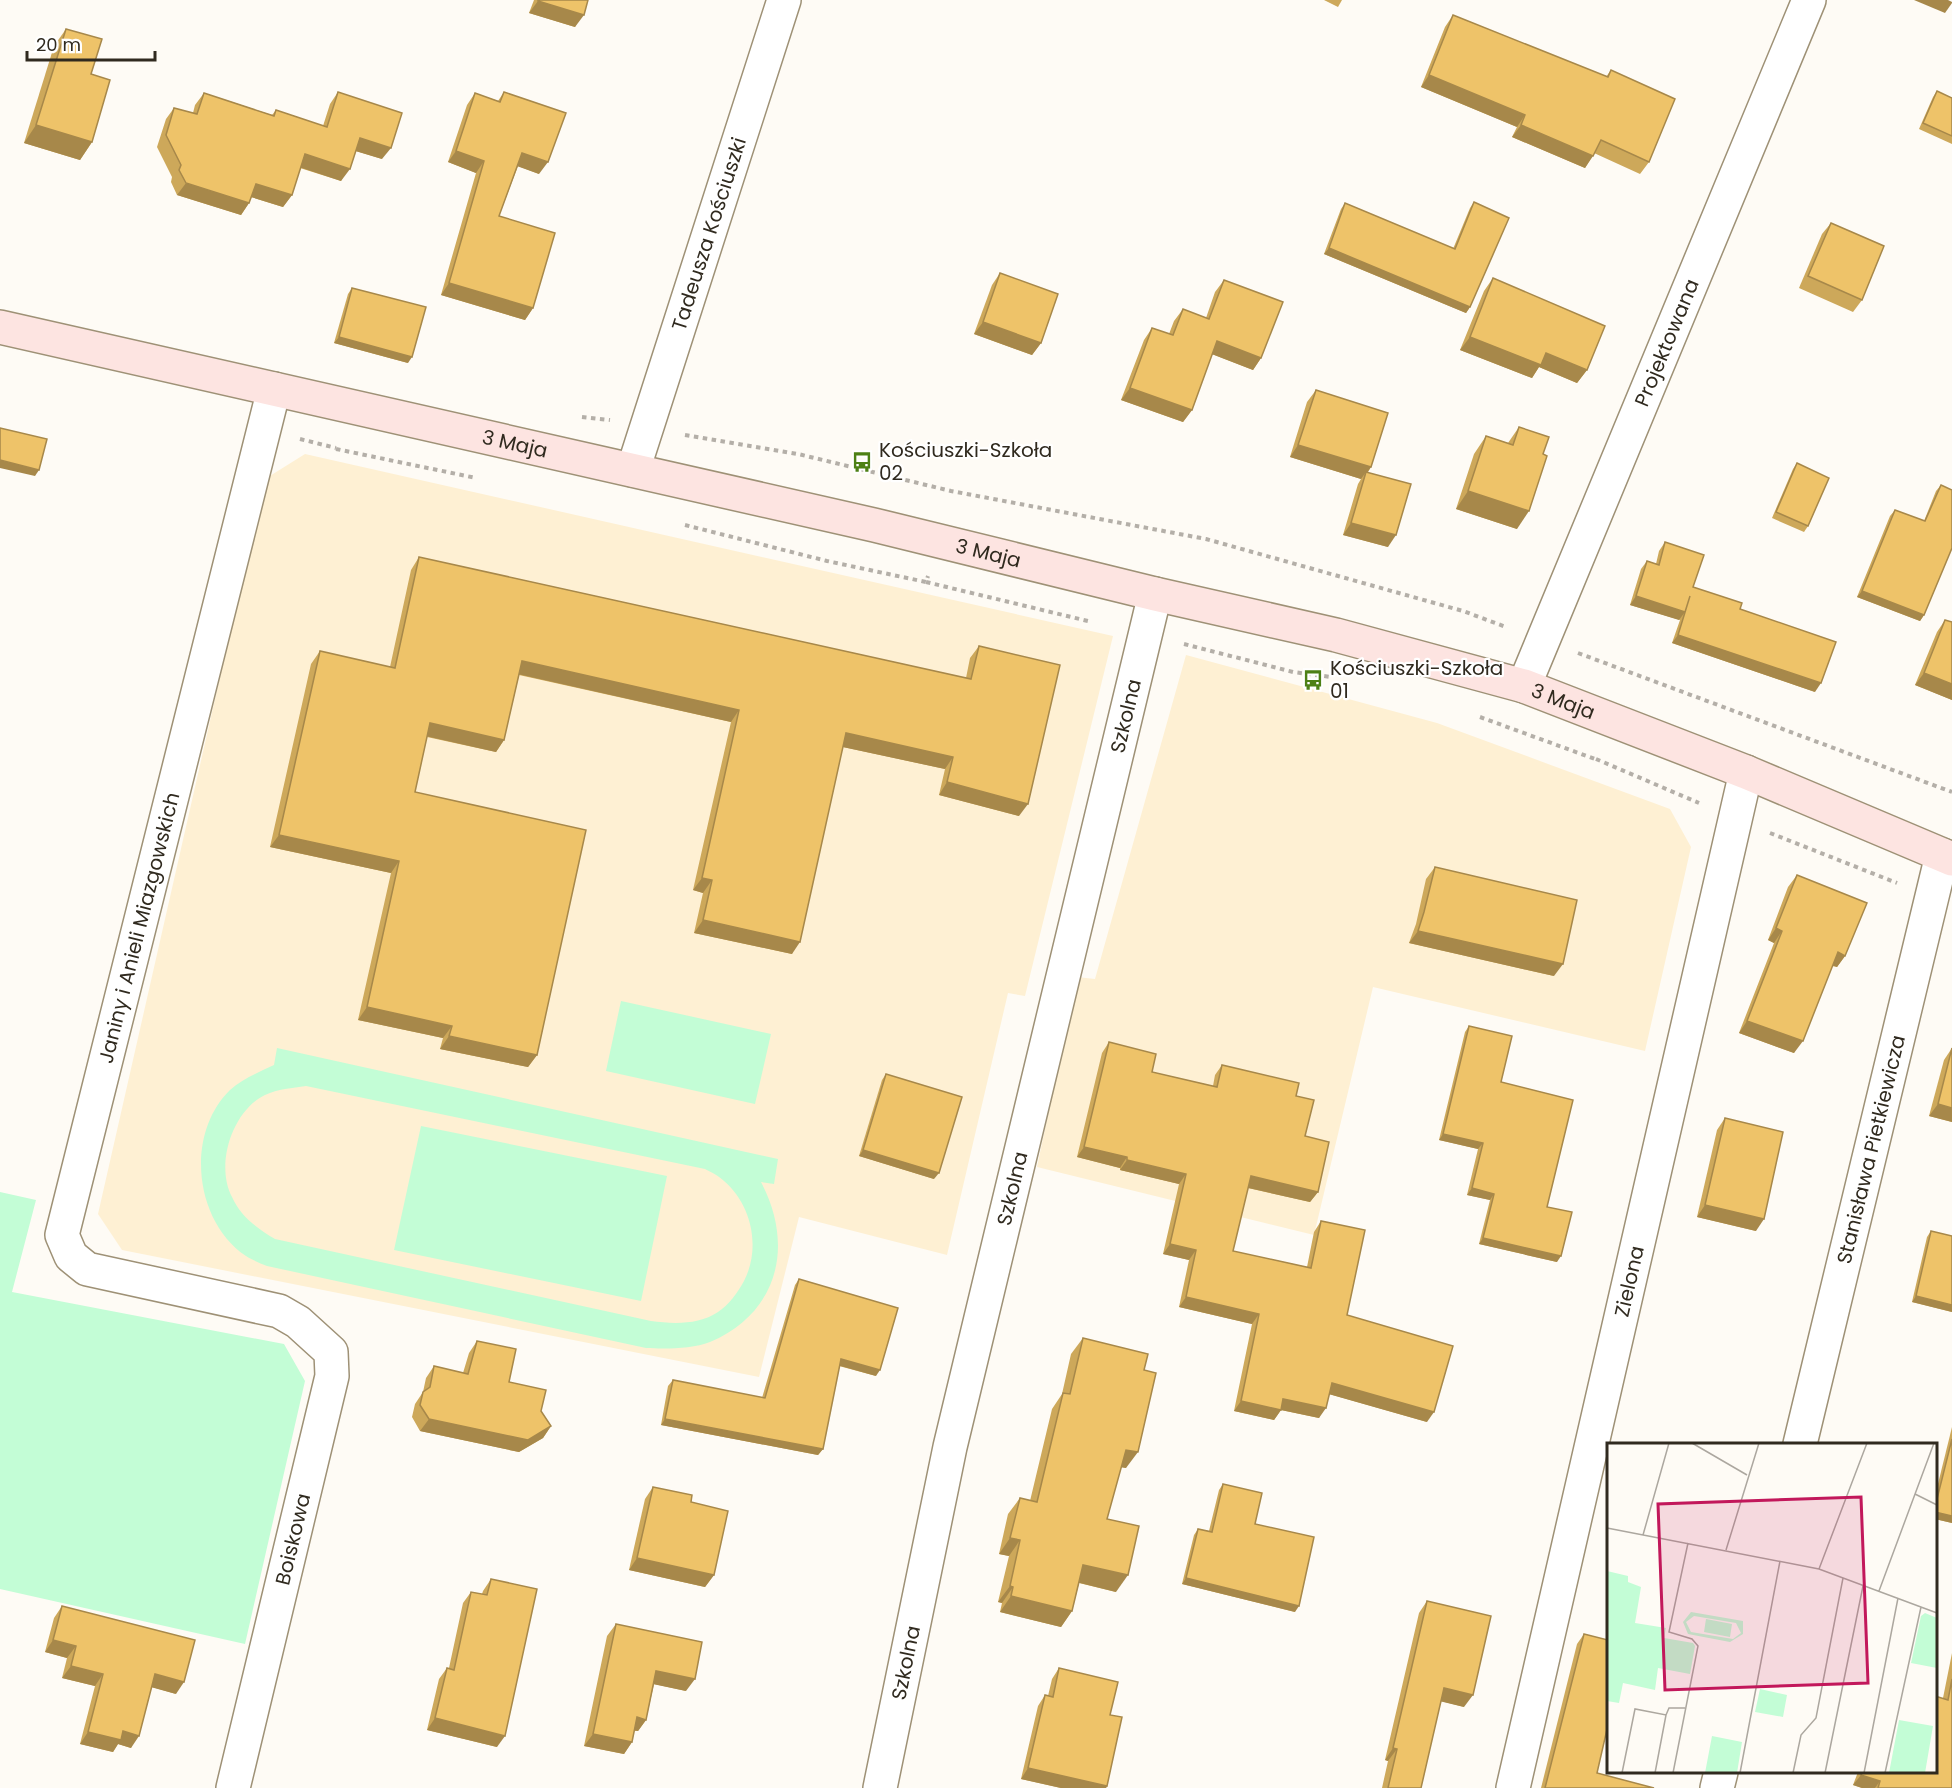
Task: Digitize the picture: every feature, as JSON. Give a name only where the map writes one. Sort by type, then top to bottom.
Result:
[{"type":"street","name":"Tadeusza Kościuszki","points":[[633,470],[784,0]]},
{"type":"street","name":"Projektowana","points":[[1524,686],[1541,640],[1809,0]]},
{"type":"street","name":"3 Maja","points":[[0,327],[874,525],[1155,594],[1336,635],[1524,686],[1746,772],[1947,857]]},
{"type":"street","name":"Janiny i Anieli Miazgowskich","points":[[274,388],[62,1235],[71,1256],[87,1269],[279,1311]]},
{"type":"street","name":"Szkolna","points":[[880,1788],[950,1447],[1155,594]]},
{"type":"street","name":"Zielona","points":[[1513,1788],[1746,772]]},
{"type":"street","name":"Stanisława Pietkiewicza","points":[[1800,1443],[1947,857]]},
{"type":"street","name":"Boiskowa","points":[[233,1788],[333,1376],[331,1352],[298,1322],[279,1311]]},
{"type":"street","points":[[1717,1788],[1721,1773]]},
{"type":"path","points":[[727,442],[798,454],[1014,503],[1206,539],[1463,611],[1952,792]]},
{"type":"path","points":[[926,582],[1293,672],[1340,678]]},
{"type":"path","points":[[1470,713],[1595,759]]},
{"type":"shaded area","points":[[305,454],[1113,636],[1025,996],[1008,993],[947,1255],[799,1217],[759,1377],[122,1250],[98,1214],[265,479]]},
{"type":"shaded area","points":[[1186,655],[1437,723],[1670,809],[1691,847],[1645,1051],[1373,987],[1314,1235],[1037,1167],[1077,977],[1095,979]]},
{"type":"green space","points":[[621,1001],[771,1034],[755,1104],[606,1071]]},
{"type":"green space","points":[[277,1048],[778,1159],[774,1184],[761,1182],[771,1206],[777,1230],[778,1253],[774,1275],[765,1296],[751,1314],[733,1329],[710,1342],[687,1347],[646,1348],[267,1266],[253,1260],[229,1241],[215,1221],[206,1200],[202,1176],[202,1153],[206,1130],[216,1108],[230,1090],[245,1079],[274,1065]],"holes":[[[306,1086],[705,1169],[724,1181],[741,1202],[751,1228],[752,1255],[744,1281],[726,1306],[703,1319],[677,1323],[651,1321],[275,1239],[256,1226],[240,1210],[227,1184],[225,1170],[230,1140],[244,1113],[253,1103],[275,1091]]]},
{"type":"green space","points":[[421,1126],[667,1176],[641,1301],[394,1250]]},
{"type":"green space","points":[[0,1192],[36,1200],[12,1292],[284,1344],[305,1381],[245,1644],[0,1589]]},
{"type":"building","points":[[538,0],[588,0],[584,15]]},
{"type":"building","points":[[1453,15],[1608,77],[1611,70],[1675,99],[1649,162],[1601,140],[1593,156],[1521,125],[1525,115],[1429,75]]},
{"type":"building","points":[[66,29],[102,39],[91,74],[110,80],[92,142],[36,125]]},
{"type":"building","points":[[1937,91],[1952,98],[1952,136],[1923,123]]},
{"type":"building","points":[[338,92],[402,113],[391,148],[360,138],[350,169],[305,154],[292,195],[256,184],[249,203],[186,183],[179,170],[181,165],[166,135],[174,108],[197,114],[204,93],[274,116],[276,110],[327,127]]},
{"type":"building","points":[[504,92],[566,113],[548,162],[522,153],[499,216],[555,233],[533,308],[449,283],[484,161],[456,151],[475,93],[500,102]]},
{"type":"building","points":[[1474,202],[1509,218],[1470,307],[1329,248],[1345,203],[1455,249]]},
{"type":"building","points":[[1831,223],[1884,246],[1862,300],[1808,276]]},
{"type":"building","points":[[1000,273],[1058,294],[1041,343],[983,322]]},
{"type":"building","points":[[1493,278],[1605,326],[1587,370],[1546,353],[1541,365],[1470,337]]},
{"type":"building","points":[[1224,280],[1283,302],[1261,358],[1217,341],[1192,410],[1130,388],[1152,328],[1173,335],[1183,309],[1209,319]]},
{"type":"building","points":[[352,288],[426,307],[412,357],[339,337]]},
{"type":"building","points":[[1316,390],[1388,413],[1371,467],[1298,445]]},
{"type":"building","points":[[1519,427],[1549,437],[1543,454],[1547,456],[1529,511],[1468,491],[1486,436],[1513,445]]},
{"type":"building","points":[[0,428],[47,439],[39,470],[0,460]]},
{"type":"building","points":[[1797,463],[1829,478],[1808,526],[1776,512]]},
{"type":"building","points":[[1366,472],[1411,484],[1396,535],[1351,523]]},
{"type":"building","points":[[1941,485],[1952,490],[1952,548],[1924,615],[1862,591],[1895,510],[1925,521]]},
{"type":"building","points":[[1665,542],[1704,555],[1693,587],[1742,603],[1740,609],[1836,642],[1821,683],[1678,635],[1690,596],[1685,612],[1636,596],[1647,561],[1659,565]]},
{"type":"building","points":[[419,557],[971,679],[979,646],[1060,665],[1028,804],[947,782],[953,757],[846,733],[800,942],[703,920],[712,880],[702,878],[739,710],[522,661],[504,740],[430,723],[415,792],[586,830],[537,1055],[449,1036],[452,1026],[367,1007],[399,861],[279,835],[320,651],[395,668]]},
{"type":"building","points":[[1945,620],[1952,622],[1952,684],[1924,673]]},
{"type":"building","points":[[1435,867],[1577,900],[1563,964],[1418,931]]},
{"type":"building","points":[[1797,875],[1867,903],[1845,956],[1838,952],[1803,1041],[1747,1021],[1782,931],[1776,928]]},
{"type":"building","points":[[1469,1026],[1512,1036],[1501,1082],[1573,1100],[1547,1207],[1572,1212],[1561,1256],[1483,1238],[1494,1194],[1472,1188],[1483,1143],[1443,1134]]},
{"type":"building","points":[[1109,1042],[1156,1054],[1152,1072],[1217,1087],[1222,1065],[1299,1083],[1296,1096],[1314,1100],[1305,1136],[1329,1142],[1318,1192],[1251,1176],[1233,1251],[1311,1268],[1321,1221],[1365,1230],[1347,1315],[1453,1346],[1434,1412],[1332,1383],[1326,1408],[1283,1399],[1281,1410],[1241,1401],[1259,1314],[1186,1297],[1196,1250],[1170,1244],[1186,1174],[1084,1147]]},
{"type":"building","points":[[1952,1048],[1952,1108],[1938,1104]]},
{"type":"building","points":[[886,1074],[962,1097],[939,1173],[863,1150]]},
{"type":"building","points":[[1725,1118],[1783,1132],[1764,1219],[1705,1205]]},
{"type":"building","points":[[1931,1231],[1952,1236],[1952,1305],[1916,1296]]},
{"type":"building","points":[[799,1279],[898,1308],[880,1370],[841,1359],[823,1449],[665,1419],[673,1380],[765,1398]]},
{"type":"building","points":[[1083,1338],[1148,1354],[1144,1370],[1156,1373],[1138,1452],[1126,1450],[1107,1519],[1139,1526],[1128,1575],[1083,1565],[1072,1611],[1011,1596],[1013,1587],[1010,1586],[1020,1540],[1010,1538],[1020,1498],[1037,1502],[1063,1393],[1070,1394]]},
{"type":"building","points":[[477,1341],[516,1349],[509,1382],[546,1390],[541,1411],[551,1426],[528,1440],[429,1419],[420,1405],[423,1392],[430,1387],[434,1366],[468,1374]]},
{"type":"building","points":[[1952,1439],[1952,1516],[1937,1512],[1937,1499]]},
{"type":"building","points":[[1223,1484],[1262,1493],[1255,1524],[1314,1537],[1299,1606],[1186,1578],[1198,1529],[1212,1532]]},
{"type":"building","points":[[653,1487],[692,1495],[691,1502],[728,1511],[714,1575],[637,1558]]},
{"type":"building","points":[[491,1579],[537,1589],[505,1736],[435,1718],[447,1668],[454,1670],[471,1592],[487,1595]]},
{"type":"building","points":[[1427,1601],[1491,1616],[1473,1695],[1444,1688],[1421,1788],[1388,1788],[1397,1749],[1393,1748]]},
{"type":"building","points":[[62,1606],[195,1640],[184,1682],[155,1674],[139,1736],[123,1731],[121,1740],[88,1732],[103,1674],[71,1666],[76,1646],[53,1640]]},
{"type":"building","points":[[616,1624],[702,1642],[695,1679],[656,1671],[646,1720],[637,1717],[632,1742],[593,1734]]},
{"type":"building","points":[[1584,1634],[1607,1640],[1607,1729],[1597,1773],[1654,1788],[1545,1788]]},
{"type":"building","points":[[1059,1668],[1118,1682],[1110,1715],[1122,1717],[1107,1786],[1028,1768],[1045,1695],[1053,1697]]},
{"type":"building","points":[[1952,1679],[1952,1788],[1878,1788],[1880,1781],[1861,1775],[1862,1773],[1937,1773],[1937,1697],[1948,1700]]},
{"type":"place","name":"Kościuszki-Szkoła 02","points":[[862,462]]},
{"type":"place","name":"Kościuszki-Szkoła 01","points":[[1313,680]]}]
